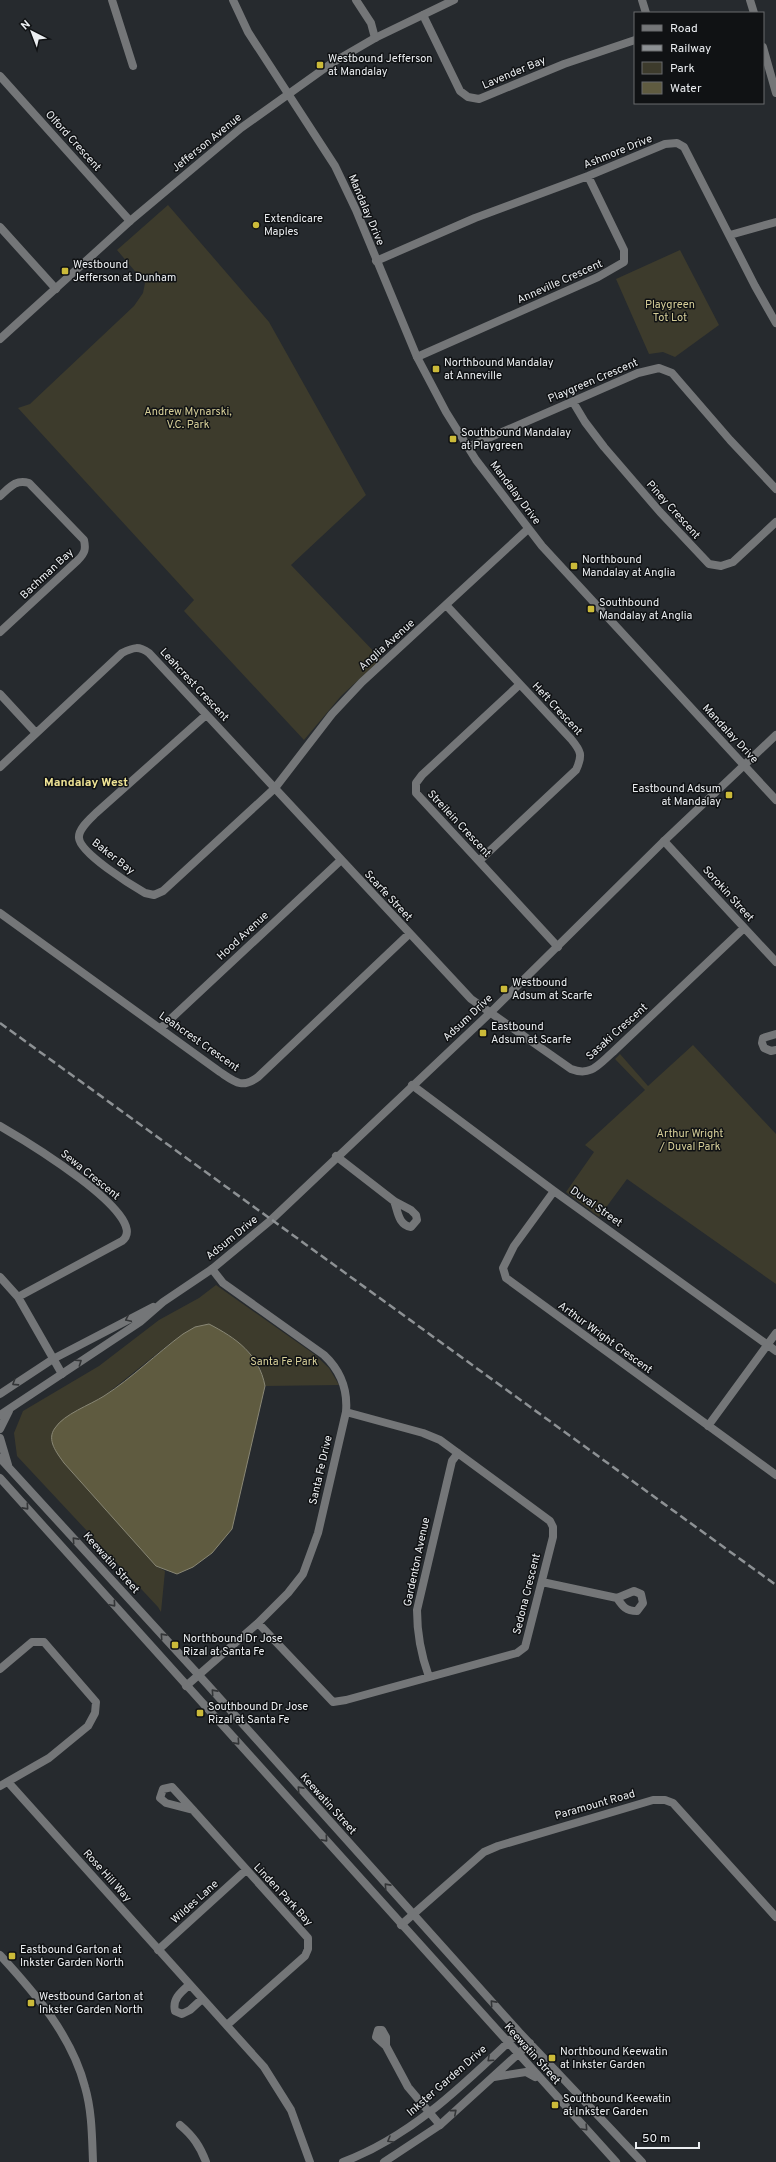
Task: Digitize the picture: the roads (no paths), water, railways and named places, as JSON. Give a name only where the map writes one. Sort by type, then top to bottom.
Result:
[{"type":"street","points":[[112,0],[133,66]]},
{"type":"street","name":"Mandalay Drive","points":[[233,0],[248,32],[327,153],[345,186],[416,357],[446,412],[489,478],[528,530],[578,587],[776,800]]},
{"type":"street","points":[[356,0],[371,24],[375,38]]},
{"type":"street","name":"Jefferson Avenue","points":[[0,339],[130,221],[241,128],[332,63],[375,38],[454,0]]},
{"type":"street","points":[[642,0],[646,12]]},
{"type":"street","points":[[750,0],[754,12]]},
{"type":"street","name":"Lavender Bay","points":[[423,15],[460,91],[468,97],[479,99],[564,64],[634,40]]},
{"type":"street","points":[[764,51],[776,93]]},
{"type":"street","name":"Olford Crescent","points":[[0,76],[130,221]]},
{"type":"street","name":"Ashmore Drive","points":[[376,261],[475,218],[588,176],[665,144],[676,143],[684,147],[776,323]]},
{"type":"street","name":"Anneville Crescent","points":[[416,357],[598,277],[624,262],[624,250],[588,176]]},
{"type":"street","points":[[730,235],[776,222]]},
{"type":"street","points":[[0,226],[56,289]]},
{"type":"street","name":"Playgreen Crescent","points":[[468,447],[650,369],[659,368],[672,372],[730,440],[776,489]]},
{"type":"street","name":"Piney Crescent","points":[[573,402],[584,422],[604,447],[665,518],[709,564],[721,566],[733,562],[776,522]]},
{"type":"street","name":"Bachman Bay","points":[[0,496],[15,482],[22,481],[29,483],[84,540],[85,547],[84,554],[0,632]]},
{"type":"street","name":"Anglia Avenue","points":[[275,788],[332,714],[362,682],[528,530]]},
{"type":"street","name":"Heft Crescent","points":[[446,605],[571,739],[579,750],[581,760],[576,770],[479,861]]},
{"type":"street","name":"Leahcrest Crescent","points":[[0,767],[122,653],[133,648],[141,648],[149,653],[275,788]]},
{"type":"street","name":"Streilein Crescent","points":[[519,685],[425,771],[416,783],[416,793],[558,947]]},
{"type":"street","points":[[0,694],[36,733]]},
{"type":"street","name":"Baker Bay","points":[[206,715],[88,821],[79,836],[81,846],[134,887],[145,893],[154,895],[163,891],[275,788]]},
{"type":"street","name":"Adsum Drive","points":[[0,1415],[140,1322],[163,1302],[212,1269],[271,1220],[336,1156],[491,1012],[664,841],[776,735]]},
{"type":"street","name":"Scarfe Street","points":[[275,788],[471,1000],[491,1012]]},
{"type":"street","name":"Sorokin Street","points":[[664,841],[776,962]]},
{"type":"street","name":"Hood Avenue","points":[[161,1028],[341,860]]},
{"type":"street","name":"Leahcrest Crescent","points":[[0,913],[231,1080],[240,1084],[250,1083],[409,934]]},
{"type":"street","name":"Sasaki Crescent","points":[[491,1012],[571,1069],[581,1073],[590,1071],[744,928]]},
{"type":"street","points":[[776,1034],[763,1038],[762,1043],[764,1048],[771,1051],[776,1050]]},
{"type":"street","name":"Duval Street","points":[[412,1086],[554,1191],[768,1345]]},
{"type":"street","name":"Sewa Crescent","points":[[0,1126],[33,1146],[84,1182],[112,1205],[122,1217],[128,1230],[126,1238],[122,1241],[18,1297]]},
{"type":"street","points":[[336,1156],[394,1201]]},
{"type":"street","name":"Arthur Wright Crescent","points":[[554,1191],[514,1246],[502,1268],[506,1278],[776,1475]]},
{"type":"street","name":"Santa Fe Drive","points":[[186,1686],[258,1623],[288,1594],[303,1574],[318,1533],[346,1412],[347,1397],[344,1383],[335,1365],[324,1355],[223,1283],[212,1269]]},
{"type":"street","points":[[0,1276],[18,1297],[62,1374]]},
{"type":"street","name":"Adsum Drive","points":[[0,1394],[53,1359],[114,1325],[163,1302]]},
{"type":"street","points":[[708,1426],[776,1333]]},
{"type":"street","points":[[768,1345],[776,1351]]},
{"type":"street","points":[[0,1429],[11,1407]]},
{"type":"street","name":"Sedona Crescent","points":[[258,1623],[333,1702],[346,1700],[517,1653],[525,1647],[553,1537],[553,1527],[550,1521],[440,1440],[423,1433],[346,1412]]},
{"type":"street","points":[[0,1438],[10,1469]]},
{"type":"street","name":"Gardenton Avenue","points":[[429,1677],[422,1659],[417,1630],[417,1610],[452,1461],[458,1453]]},
{"type":"street","name":"Keewatin Street","points":[[0,1458],[198,1675],[519,2032],[642,2162]]},
{"type":"street","name":"Keewatin Street","points":[[0,1478],[366,1884],[507,2043],[616,2162]]},
{"type":"street","points":[[542,1582],[617,1598]]},
{"type":"street","points":[[0,1669],[32,1642],[44,1642],[96,1702],[95,1713],[88,1726],[49,1758],[4,1784]]},
{"type":"street","name":"Rose Hill Way","points":[[4,1784],[158,1950],[274,2079],[291,2110],[310,2162]]},
{"type":"street","name":"Paramount Road","points":[[401,1925],[484,1852],[498,1846],[653,1800],[665,1800],[673,1803],[776,1917]]},
{"type":"street","name":"Linden Park Bay","points":[[193,1810],[308,1938],[308,1949],[305,1956],[227,2026]]},
{"type":"street","name":"Wildes Lane","points":[[158,1950],[246,1870]]},
{"type":"street","points":[[0,1955],[24,1981],[49,2014],[76,2061],[85,2086],[89,2106],[93,2162]]},
{"type":"street","points":[[189,1985],[176,1998],[174,2004],[175,2011],[182,2014],[190,2010],[202,1999]]},
{"type":"street","name":"Inkster Garden Drive","points":[[344,2162],[392,2139],[429,2114],[519,2032]]},
{"type":"street","points":[[384,2162],[440,2125],[530,2043]]},
{"type":"street","points":[[386,2046],[408,2087],[429,2114],[440,2125]]},
{"type":"street","points":[[494,2077],[526,2072],[540,2079]]},
{"type":"street","points":[[180,2125],[193,2136],[202,2151],[206,2162]]},
{"type":"water","points":[[209,1324],[237,1341],[245,1348],[258,1365],[265,1386],[232,1529],[212,1553],[193,1567],[177,1574],[156,1566],[64,1463],[58,1455],[52,1442],[52,1437],[55,1428],[64,1418],[114,1389],[183,1334],[195,1327]]},
{"type":"railway","points":[[0,1023],[776,1585]]},
{"type":"place","name":"Westbound Jefferson at Mandalay","points":[[320,65]]},
{"type":"place","name":"Extendicare Maples","points":[[256,225]]},
{"type":"place","name":"Westbound Jefferson at Dunham","points":[[65,271]]},
{"type":"place","name":"Northbound Mandalay at Anneville","points":[[436,369]]},
{"type":"place","name":"Southbound Mandalay at Playgreen","points":[[453,439]]},
{"type":"place","name":"Northbound Mandalay at Anglia","points":[[574,566]]},
{"type":"place","name":"Southbound Mandalay at Anglia","points":[[591,609]]},
{"type":"place","name":"Eastbound Adsum at Mandalay","points":[[729,795]]},
{"type":"place","name":"Westbound Adsum at Scarfe","points":[[504,989]]},
{"type":"place","name":"Eastbound Adsum at Scarfe","points":[[483,1033]]},
{"type":"place","name":"Northbound Dr Jose Rizal at Santa Fe","points":[[175,1645]]},
{"type":"place","name":"Southbound Dr Jose Rizal at Santa Fe","points":[[200,1713]]},
{"type":"place","name":"Eastbound Garton at Inkster Garden North","points":[[12,1956]]},
{"type":"place","name":"Westbound Garton at Inkster Garden North","points":[[31,2003]]},
{"type":"place","name":"Northbound Keewatin at Inkster Garden","points":[[552,2058]]},
{"type":"place","name":"Southbound Keewatin at Inkster Garden","points":[[555,2105]]},
{"type":"district","name":"Mandalay West","points":[[86,783]]},
{"type":"park label","name":"Playgreen Tot Lot","points":[[670,311]]},
{"type":"park label","name":"Andrew Mynarski, V.C. Park","points":[[188,418]]},
{"type":"park label","name":"Arthur Wright / Duval Park","points":[[690,1140]]},
{"type":"park label","name":"Santa Fe Park","points":[[284,1362]]}]
